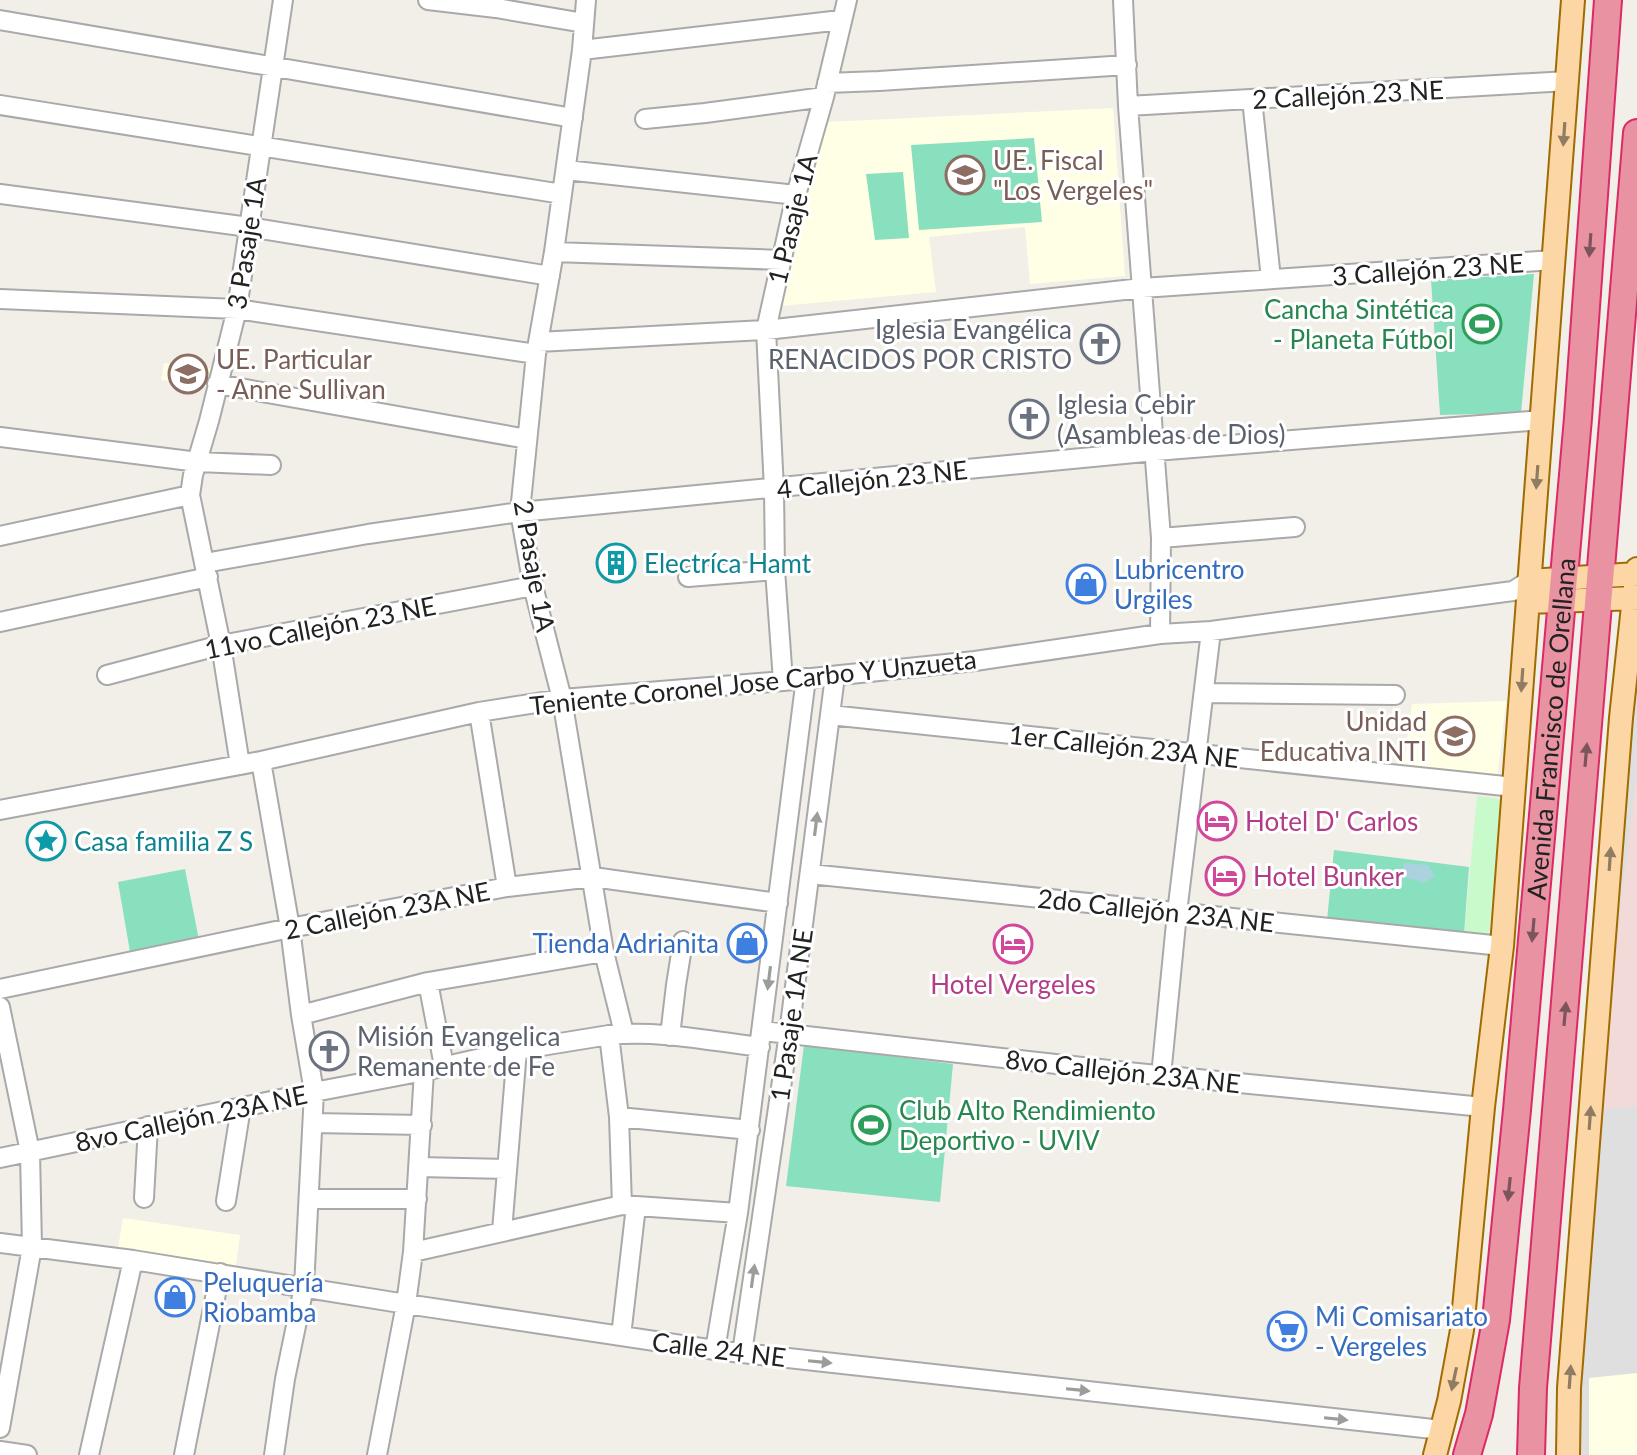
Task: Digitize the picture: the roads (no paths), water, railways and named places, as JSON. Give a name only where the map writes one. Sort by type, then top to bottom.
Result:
[{"type":"highway","name":"Avenida Francisco de Orellana","points":[[1467,1455],[1479,1414],[1496,1320],[1517,1110],[1578,418],[1608,0]]},
{"type":"highway","name":"Avenida Francisco de Orellana","points":[[1531,1455],[1533,1388],[1637,133]]},
{"type":"highway","points":[[1616,388],[1637,333]]},
{"type":"main road","name":"Avenida Francisco de Orellana","points":[[1435,1455],[1462,1330],[1502,946],[1514,787],[1523,592],[1542,420],[1573,0]]},
{"type":"main road","points":[[1568,1455],[1569,1388],[1621,718],[1637,572],[1599,588]]},
{"type":"main road","points":[[1523,592],[1599,588],[1636,598]]},
{"type":"main road","points":[[1621,718],[1637,684]]},
{"type":"street","name":"3 Pasaje 1A","points":[[240,765],[221,645],[190,495],[237,309],[283,0]]},
{"type":"street","points":[[428,0],[584,23]]},
{"type":"street","name":"2 Pasaje 1A","points":[[586,0],[566,170],[537,348],[520,512],[533,586],[562,699],[616,1034],[619,1117],[629,1206],[621,1336]]},
{"type":"street","name":"1 Pasaje 1A","points":[[783,681],[775,570],[766,330],[796,195],[847,0]]},
{"type":"street","points":[[1123,0],[1128,106],[1161,538],[1160,634]]},
{"type":"street","points":[[0,20],[573,118]]},
{"type":"street","points":[[582,50],[841,20]]},
{"type":"street","points":[[645,119],[705,113],[879,81],[1127,65]]},
{"type":"street","name":"2 Callejón 23 NE","points":[[1128,106],[1568,81]]},
{"type":"street","points":[[1252,99],[1271,279]]},
{"type":"street","points":[[0,105],[562,194]]},
{"type":"street","points":[[566,170],[796,195]]},
{"type":"street","points":[[0,194],[249,227],[550,276]]},
{"type":"street","points":[[554,252],[782,260]]},
{"type":"street","name":"3 Callejón 23 NE","points":[[0,299],[237,309],[537,348],[766,330],[1142,288],[1554,260]]},
{"type":"street","points":[[217,384],[527,439]]},
{"type":"street","name":"4 Callejón 23 NE","points":[[0,622],[206,570],[368,534],[520,512],[1155,451],[1542,420]]},
{"type":"street","points":[[0,437],[198,462],[271,465]]},
{"type":"street","points":[[0,536],[190,495]]},
{"type":"street","points":[[1161,538],[1295,527]]},
{"type":"street","points":[[688,577],[775,570]]},
{"type":"street","name":"11vo Callejón 23 NE","points":[[107,675],[221,645],[533,586]]},
{"type":"street","name":"Teniente Coronel Jose Carbo Y Unzueta","points":[[0,810],[261,761],[479,712],[562,699],[975,661],[1160,634],[1211,631],[1523,592]]},
{"type":"street","points":[[1161,1076],[1211,631]]},
{"type":"street","name":"1 Pasaje 1A NE","points":[[742,1353],[789,1033],[835,676]]},
{"type":"street","name":"1 Pasaje 1A NE","points":[[715,1350],[750,1130],[806,678]]},
{"type":"street","points":[[1204,693],[1395,695]]},
{"type":"street","points":[[479,712],[507,887]]},
{"type":"street","name":"1er Callejón 23A NE","points":[[830,715],[1514,787]]},
{"type":"street","points":[[261,761],[314,1092],[304,1287],[285,1379],[274,1455]]},
{"type":"street","name":"2do Callejón 23A NE","points":[[810,874],[1502,946]]},
{"type":"street","name":"2 Callejón 23A NE","points":[[0,989],[290,928],[507,887],[593,877],[778,903]]},
{"type":"street","points":[[670,1036],[683,941]]},
{"type":"street","points":[[301,1015],[428,982],[604,952]]},
{"type":"street","points":[[428,982],[444,1066]]},
{"type":"street","points":[[0,1007],[30,1152],[32,1247],[1,1421]]},
{"type":"street","name":"8vo Callejón 23A NE","points":[[0,1158],[517,1050],[616,1034],[761,1039],[789,1033],[1161,1076],[1483,1107]]},
{"type":"street","points":[[502,1231],[517,1050]]},
{"type":"street","points":[[377,1455],[413,1252],[424,1071]]},
{"type":"street","points":[[226,1201],[241,1107]]},
{"type":"street","points":[[619,1117],[750,1130]]},
{"type":"street","points":[[313,1123],[422,1125]]},
{"type":"street","points":[[144,1198],[148,1126]]},
{"type":"street","points":[[419,1167],[507,1169]]},
{"type":"street","points":[[310,1199],[417,1199]]},
{"type":"street","points":[[413,1252],[629,1206],[738,1213]]},
{"type":"street","name":"Calle 24 NE","points":[[0,1243],[220,1273],[715,1350],[1442,1430]]},
{"type":"street","points":[[89,1455],[133,1260]]},
{"type":"street","points":[[184,1455],[220,1273]]},
{"type":"street","points":[[0,1451],[27,1455]]},
{"type":"water","points":[[1404,863],[1428,865],[1435,876],[1422,884],[1421,881],[1401,877]]},
{"type":"place","name":"UE. Fiscal \"Los Vergeles\"","points":[[965,175]]},
{"type":"place","name":"Cancha Sintética - Planeta Fútbol","points":[[1482,324]]},
{"type":"place","name":"Iglesia Evangélica RENACIDOS POR CRISTO","points":[[1100,344]]},
{"type":"place","name":"UE. Particular - Anne Sullivan","points":[[188,374]]},
{"type":"place","name":"Iglesia Cebir (Asambleas de Dios)","points":[[1029,419]]},
{"type":"place","name":"Electríca Hamt","points":[[616,563]]},
{"type":"place","name":"Lubricentro Urgiles","points":[[1086,584]]},
{"type":"place","name":"Unidad Educativa INTI","points":[[1455,736]]},
{"type":"place","name":"Hotel D' Carlos","points":[[1217,821]]},
{"type":"place","name":"Casa familia Z S","points":[[46,841]]},
{"type":"place","name":"Hotel Bunker","points":[[1225,876]]},
{"type":"place","name":"Tienda Adrianita","points":[[747,943]]},
{"type":"place","name":"Hotel Vergeles","points":[[1013,944]]},
{"type":"place","name":"Misión Evangelica Remanente de Fe","points":[[329,1051]]},
{"type":"place","name":"Club Alto Rendimiento Deportivo - UVIV","points":[[871,1125]]},
{"type":"place","name":"Peluquería Riobamba","points":[[175,1297]]},
{"type":"place","name":"Mi Comisariato - Vergeles","points":[[1287,1331]]}]
